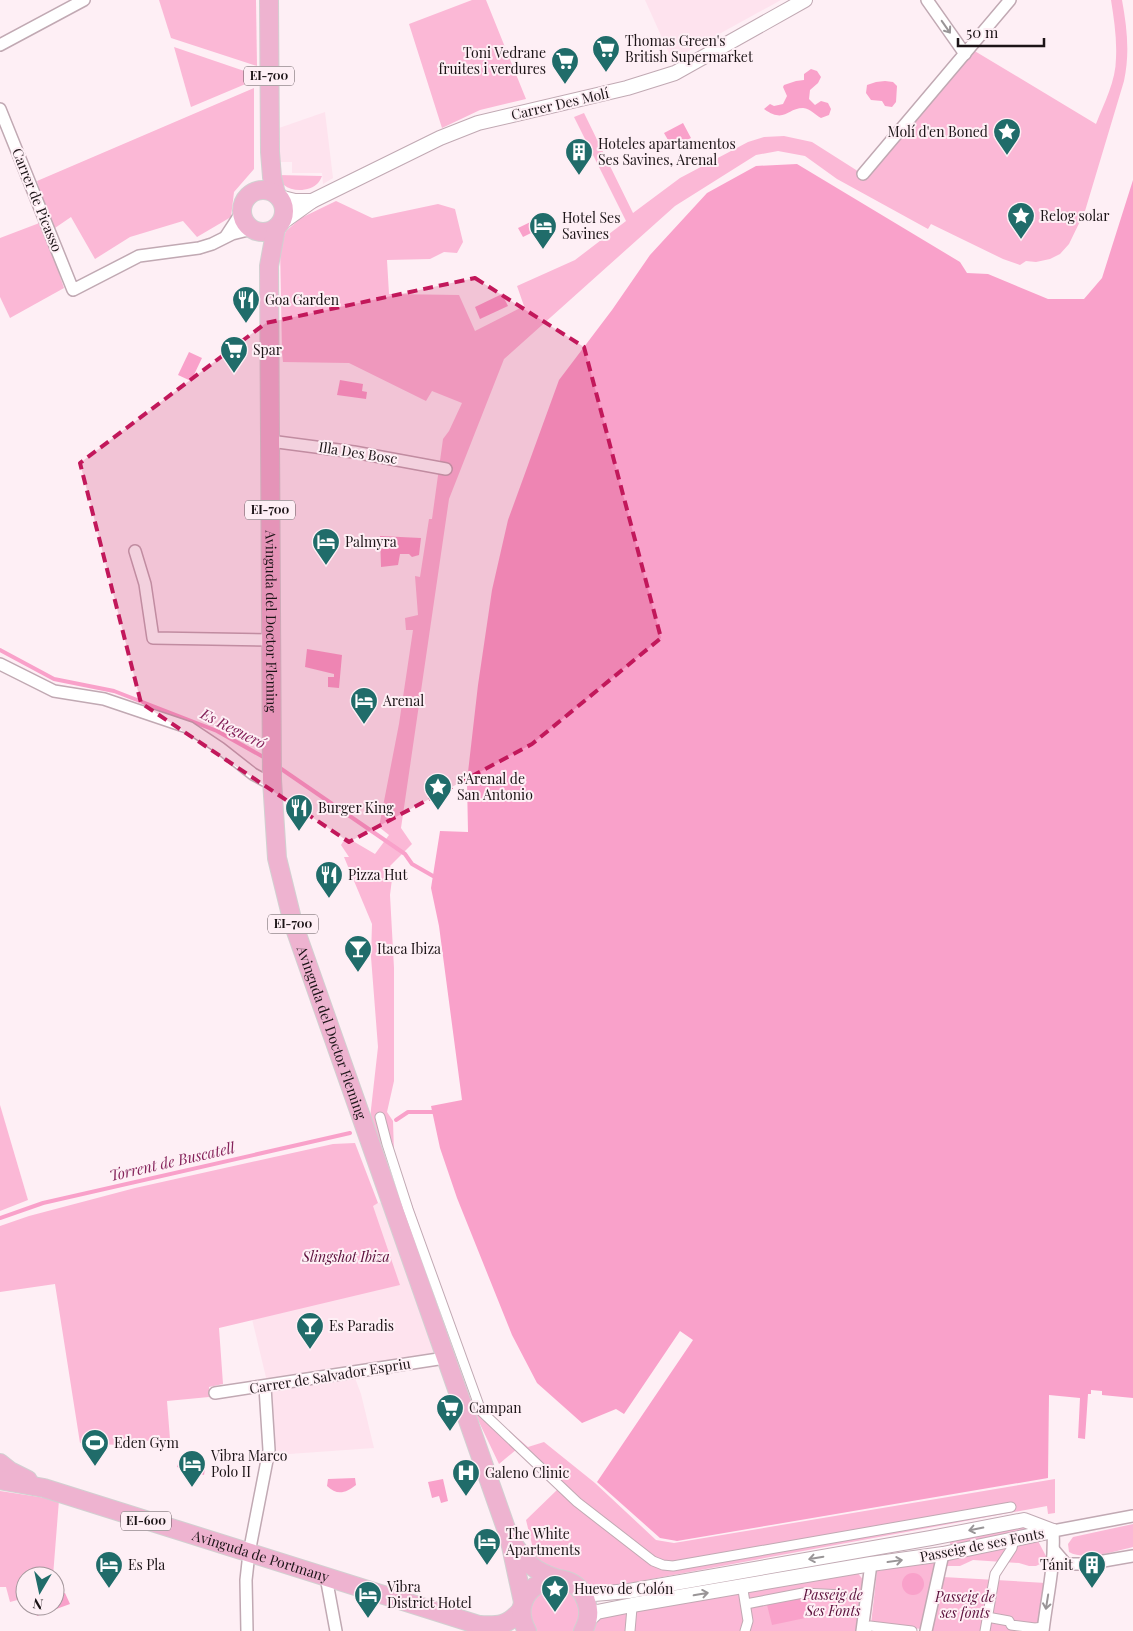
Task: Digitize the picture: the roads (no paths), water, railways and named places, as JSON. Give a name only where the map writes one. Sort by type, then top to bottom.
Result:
[{"type":"main road","name":"Avinguda del Doctor Fleming","points":[[269,0],[270,152],[272,177],[284,210],[283,218],[273,236],[269,266],[272,768],[277,858],[293,924],[509,1538],[522,1606],[522,1621],[527,1631]]},
{"type":"main road","name":"Avinguda del Doctor Fleming","points":[[269,266],[253,230],[245,223],[241,213],[247,196],[258,190],[270,152]]},
{"type":"main road","points":[[258,190],[264,190],[277,195]]},
{"type":"main road","points":[[253,230],[265,232],[278,226]]},
{"type":"main road","name":"Avinguda de Portmany","points":[[0,1463],[10,1471],[44,1488]]},
{"type":"main road","name":"Avinguda de Portmany","points":[[0,1480],[44,1488],[484,1628],[501,1625],[515,1617],[528,1592],[536,1585],[546,1580],[558,1580]]},
{"type":"main road","name":"Avinguda del Doctor Fleming","points":[[509,1538],[535,1570],[558,1580],[571,1583],[581,1592]]},
{"type":"main road","points":[[581,1592],[588,1609],[585,1628]]},
{"type":"street","points":[[0,45],[84,0]]},
{"type":"street","name":"Carrer Des Molí","points":[[278,226],[312,201],[440,138],[478,123],[627,88],[675,73],[805,0]]},
{"type":"street","points":[[927,0],[965,54]]},
{"type":"street","points":[[863,174],[1010,0]]},
{"type":"street","name":"Carrer de Picasso","points":[[0,109],[73,290],[139,256],[199,248],[225,237]]},
{"type":"street","points":[[277,195],[301,202],[312,201]]},
{"type":"street","points":[[225,237],[241,213]]},
{"type":"street","points":[[225,237],[253,230]]},
{"type":"street","name":"Illa Des Bosc","points":[[270,441],[354,452],[446,469]]},
{"type":"street","points":[[135,552],[145,584],[153,638],[271,640]]},
{"type":"street","points":[[0,664],[54,691],[104,699],[190,728],[264,780],[272,768]]},
{"type":"street","points":[[380,1117],[408,1209],[481,1411],[577,1502],[652,1561],[673,1566],[1011,1507]]},
{"type":"street","name":"Carrer de Salvador Espriu","points":[[215,1394],[445,1358]]},
{"type":"street","points":[[247,1631],[246,1580],[249,1553],[269,1450],[265,1387]]},
{"type":"street","points":[[987,1617],[1009,1620],[1011,1625],[1043,1629],[1052,1573],[1053,1531],[1133,1516]]},
{"type":"street","name":"Passeig de ses Fonts","points":[[581,1592],[594,1594],[629,1591],[1024,1520],[1053,1531]]},
{"type":"street","name":"Passeig de ses Fonts","points":[[585,1628],[597,1612],[871,1564],[943,1554],[1053,1531]]},
{"type":"street","points":[[926,1631],[943,1554],[931,1538]]},
{"type":"street","points":[[984,1631],[995,1574],[1012,1548],[1013,1543]]},
{"type":"street","points":[[862,1631],[873,1548]]},
{"type":"street","points":[[1054,1550],[1066,1564]]},
{"type":"street","points":[[1052,1573],[1066,1564],[1086,1564],[1133,1556]]},
{"type":"street","points":[[326,1578],[336,1631]]},
{"type":"street","points":[[743,1590],[748,1621],[745,1631]]},
{"type":"street","points":[[746,1604],[804,1593],[842,1595]]},
{"type":"street","points":[[630,1631],[632,1608]]},
{"type":"street","points":[[862,1631],[870,1626],[912,1631]]},
{"type":"waterway","name":"Es Regueró","points":[[0,650],[54,679],[114,691],[217,731],[267,759]]},
{"type":"waterway","name":"Es Regueró","points":[[277,766],[405,854],[412,864],[433,876]]},
{"type":"waterway","name":"Torrent de Buscatell","points":[[396,1120],[408,1112],[433,1112]]},
{"type":"waterway","name":"Torrent de Buscatell","points":[[0,1218],[43,1203],[350,1133]]},
{"type":"place","name":"Thomas Green's British Supermarket","points":[[606,73]]},
{"type":"place","name":"Toni Vedrane fruites i verdures","points":[[565,85]]},
{"type":"place","name":"Molí d'en Boned","points":[[1007,156]]},
{"type":"place","name":"Hoteles apartamentos Ses Savines, Arenal","points":[[579,176]]},
{"type":"place","name":"Relog solar","points":[[1021,240]]},
{"type":"place","name":"Hotel Ses Savines","points":[[543,250]]},
{"type":"place","name":"Goa Garden","points":[[246,324]]},
{"type":"place","name":"Spar","points":[[234,374]]},
{"type":"place","name":"Palmyra","points":[[326,566]]},
{"type":"place","name":"Arenal","points":[[364,725]]},
{"type":"place","name":"s'Arenal de San Antonio","points":[[438,811]]},
{"type":"place","name":"Burger King","points":[[299,832]]},
{"type":"place","name":"Pizza Hut","points":[[329,899]]},
{"type":"place","name":"Itaca Ibiza","points":[[358,973]]},
{"type":"place","name":"Es Paradis","points":[[310,1350]]},
{"type":"place","name":"Campan","points":[[450,1432]]},
{"type":"place","name":"Eden Gym","points":[[95,1467]]},
{"type":"place","name":"Vibra Marco Polo II","points":[[192,1488]]},
{"type":"place","name":"Galeno Clinic","points":[[466,1497]]},
{"type":"place","name":"The White Apartments","points":[[487,1566]]},
{"type":"place","name":"Es Pla","points":[[109,1589]]},
{"type":"place","name":"Tánit","points":[[1092,1589]]},
{"type":"place","name":"Huevo de Colón","points":[[555,1613]]},
{"type":"place","name":"Vibra District Hotel","points":[[368,1619]]},
{"type":"park label","name":"Slingshot Ibiza","points":[[346,1257]]},
{"type":"park label","name":"Passeig de Ses Fonts","points":[[833,1604]]},
{"type":"park label","name":"Passeig de ses fonts","points":[[965,1605]]}]
